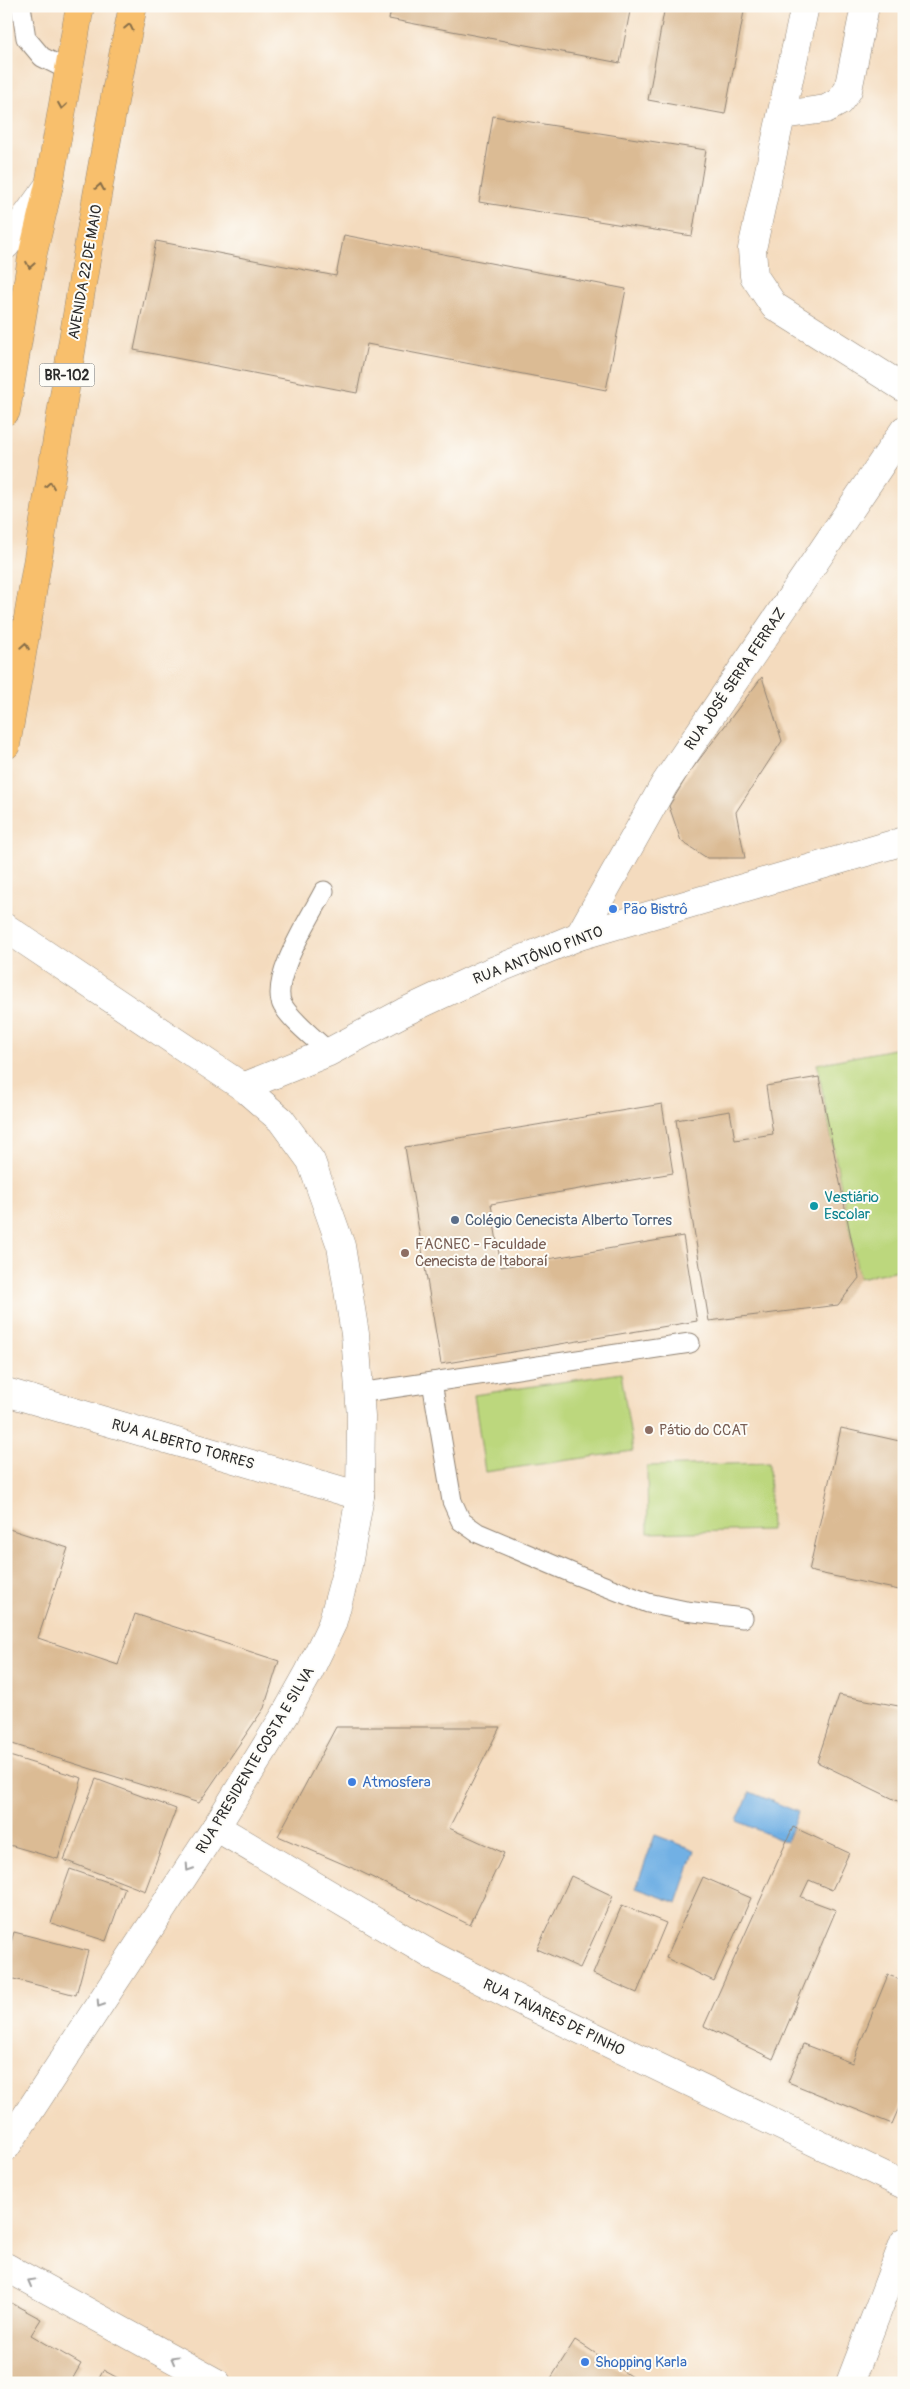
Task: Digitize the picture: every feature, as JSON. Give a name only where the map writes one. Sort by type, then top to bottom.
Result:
[{"type":"main road","points":[[6,410],[32,257],[49,185],[80,6]]},
{"type":"main road","name":"AVENIDA 22 DE MAIO","points":[[6,745],[28,628],[76,317],[133,6]]},
{"type":"street","points":[[806,6],[752,249],[754,276],[774,306],[904,388]]},
{"type":"street","points":[[782,115],[826,109],[840,102],[848,90],[864,6]]},
{"type":"street","points":[[6,245],[49,185]]},
{"type":"street","name":"RUA JOSÉ SERPA FERRAZ","points":[[579,936],[664,785],[900,439]]},
{"type":"street","name":"RUA ANTÔNIO PINTO","points":[[243,1087],[329,1052],[404,1012],[483,975],[579,936],[904,841]]},
{"type":"street","name":"RUA PRESIDENTE COSTA E SILVA","points":[[6,928],[243,1087],[281,1120],[311,1160],[341,1246],[354,1334],[361,1417],[360,1496],[348,1565],[332,1624],[285,1715],[216,1827],[6,2147]]},
{"type":"street","name":"RUA ALBERTO TORRES","points":[[6,1392],[360,1496]]},
{"type":"street","name":"RUA TAVARES DE PINHO","points":[[216,1827],[444,1961],[531,2006],[904,2185]]},
{"type":"street","points":[[850,2383],[904,2242]]},
{"type":"street","points":[[6,2267],[217,2383]]},
{"type":"lane","points":[[21,6],[26,38],[42,57],[68,70]]},
{"type":"lane","points":[[324,891],[283,970],[278,989],[282,1005],[329,1052]]},
{"type":"lane","points":[[359,1393],[690,1343]]},
{"type":"lane","points":[[432,1382],[452,1501],[461,1521],[487,1537],[648,1603],[686,1611],[743,1618]]},
{"type":"green space","points":[[904,1047],[904,1269],[859,1278],[817,1064]]},
{"type":"green space","points":[[621,1373],[633,1451],[485,1472],[474,1395]]},
{"type":"green space","points":[[769,1463],[771,1530],[648,1533],[647,1466]]},
{"type":"water","points":[[750,1792],[798,1812],[786,1842],[737,1821]]},
{"type":"water","points":[[655,1835],[695,1850],[677,1903],[636,1888]]},
{"type":"building","points":[[392,6],[631,6],[620,63],[389,19]]},
{"type":"building","points":[[665,6],[745,6],[725,114],[648,100]]},
{"type":"building","points":[[493,116],[706,150],[692,236],[479,202]]},
{"type":"building","points":[[344,235],[626,289],[606,390],[367,344],[357,393],[134,350],[156,241],[336,276]]},
{"type":"building","points":[[762,677],[782,741],[736,812],[745,858],[707,858],[681,841],[669,806],[689,773]]},
{"type":"building","points":[[819,1077],[859,1278],[838,1305],[709,1321],[676,1120],[730,1111],[735,1140],[773,1134],[766,1086]]},
{"type":"building","name":"Colégio Cenecista Alberto Torres","points":[[662,1104],[673,1173],[491,1204],[501,1267],[683,1236],[697,1321],[441,1364],[405,1147]]},
{"type":"building","points":[[841,1428],[904,1442],[904,1591],[809,1571]]},
{"type":"building","points":[[6,1528],[68,1548],[38,1638],[118,1665],[135,1614],[279,1661],[264,1708],[199,1803],[6,1742]]},
{"type":"building","points":[[839,1695],[904,1707],[904,1804],[817,1762]]},
{"type":"building","points":[[336,1727],[500,1727],[449,1828],[504,1853],[470,1925],[357,1870],[278,1836]]},
{"type":"building","points":[[6,1755],[82,1778],[58,1859],[6,1844]]},
{"type":"building","points":[[96,1779],[176,1809],[145,1891],[64,1860]]},
{"type":"building","points":[[793,1827],[849,1853],[832,1890],[809,1880],[801,1897],[836,1910],[773,2059],[704,2026]]},
{"type":"building","points":[[70,1869],[125,1888],[106,1941],[51,1923]]},
{"type":"building","points":[[571,1876],[613,1896],[580,1968],[537,1949]]},
{"type":"building","points":[[703,1877],[751,1898],[714,1981],[666,1958]]},
{"type":"building","points":[[622,1905],[666,1923],[637,1993],[593,1974]]},
{"type":"building","points":[[14,1932],[88,1951],[76,1995],[6,1977],[6,1959]]},
{"type":"building","points":[[888,1975],[904,1981],[904,2096],[892,2124],[788,2082],[803,2044],[852,2063]]},
{"type":"building","points":[[6,2097],[12,2100],[6,2108]]},
{"type":"building","points":[[6,2300],[41,2319],[31,2335],[81,2364],[70,2383],[6,2383]]},
{"type":"building","name":"Shopping Karla","points":[[575,2340],[641,2383],[548,2383]]},
{"type":"building","points":[[103,2370],[127,2383],[96,2383]]},
{"type":"building","points":[[900,2375],[904,2377],[904,2383],[897,2383]]},
{"type":"place","name":"Pão Bistrô","points":[[613,909]]},
{"type":"place","name":"Vestiário Escolar","points":[[814,1206]]},
{"type":"place","name":"Colégio Cenecista Alberto Torres","points":[[455,1220]]},
{"type":"place","name":"FACNEC - Faculdade Cenecista de Itaboraí","points":[[405,1253]]},
{"type":"place","name":"Pátio do CCAT","points":[[649,1430]]},
{"type":"place","name":"Atmosfera","points":[[352,1782]]},
{"type":"place","name":"Shopping Karla","points":[[585,2362]]}]
